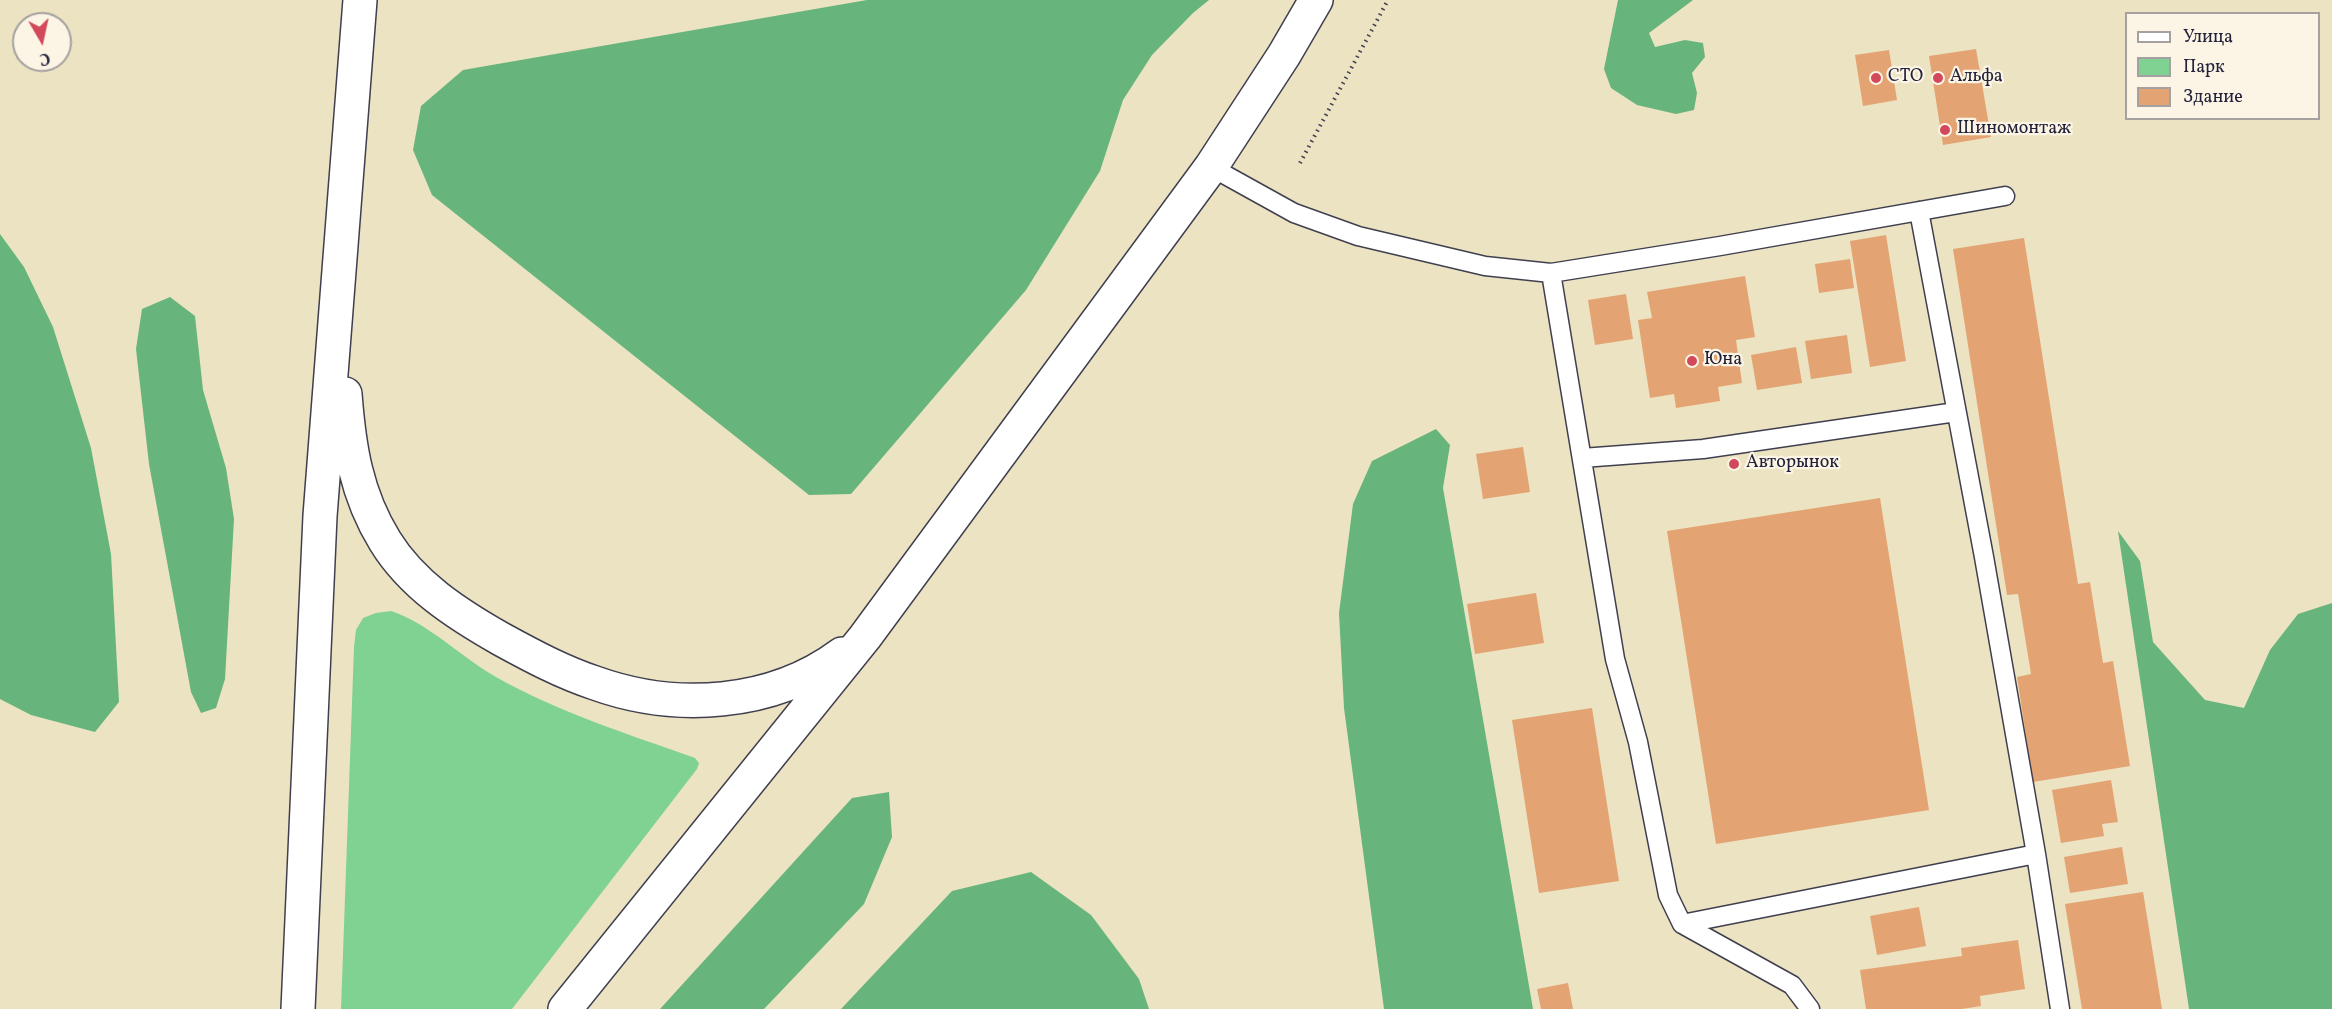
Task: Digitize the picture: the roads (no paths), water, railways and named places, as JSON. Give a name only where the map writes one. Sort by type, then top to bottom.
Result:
[{"type":"main road","points":[[298,1009],[320,516],[360,0]]},
{"type":"main road","points":[[565,1009],[865,637],[1211,167],[1284,55],[1316,0]]},
{"type":"main road","points":[[337,279],[349,434],[355,473],[367,506],[385,541],[404,567],[429,592],[473,623],[541,661],[596,684],[648,697],[704,701],[744,696],[784,687],[827,666],[865,637]]},
{"type":"lane","points":[[1211,167],[1294,213],[1358,236],[1485,266],[1551,273],[2005,196]]},
{"type":"lane","points":[[1919,211],[2036,854],[2060,1009]]},
{"type":"lane","points":[[1551,273],[1615,660],[1638,742],[1668,895],[1682,924],[1792,985],[1810,1009]]},
{"type":"lane","points":[[1582,458],[1703,449],[1956,412]]},
{"type":"lane","points":[[1682,924],[2036,854]]},
{"type":"place","name":"СТО","points":[[1876,78]]},
{"type":"place","name":"Альфа","points":[[1938,78]]},
{"type":"place","name":"Шиномонтаж","points":[[1945,130]]},
{"type":"place","name":"Юна","points":[[1692,361]]},
{"type":"place","name":"Авторынок","points":[[1734,464]]}]
